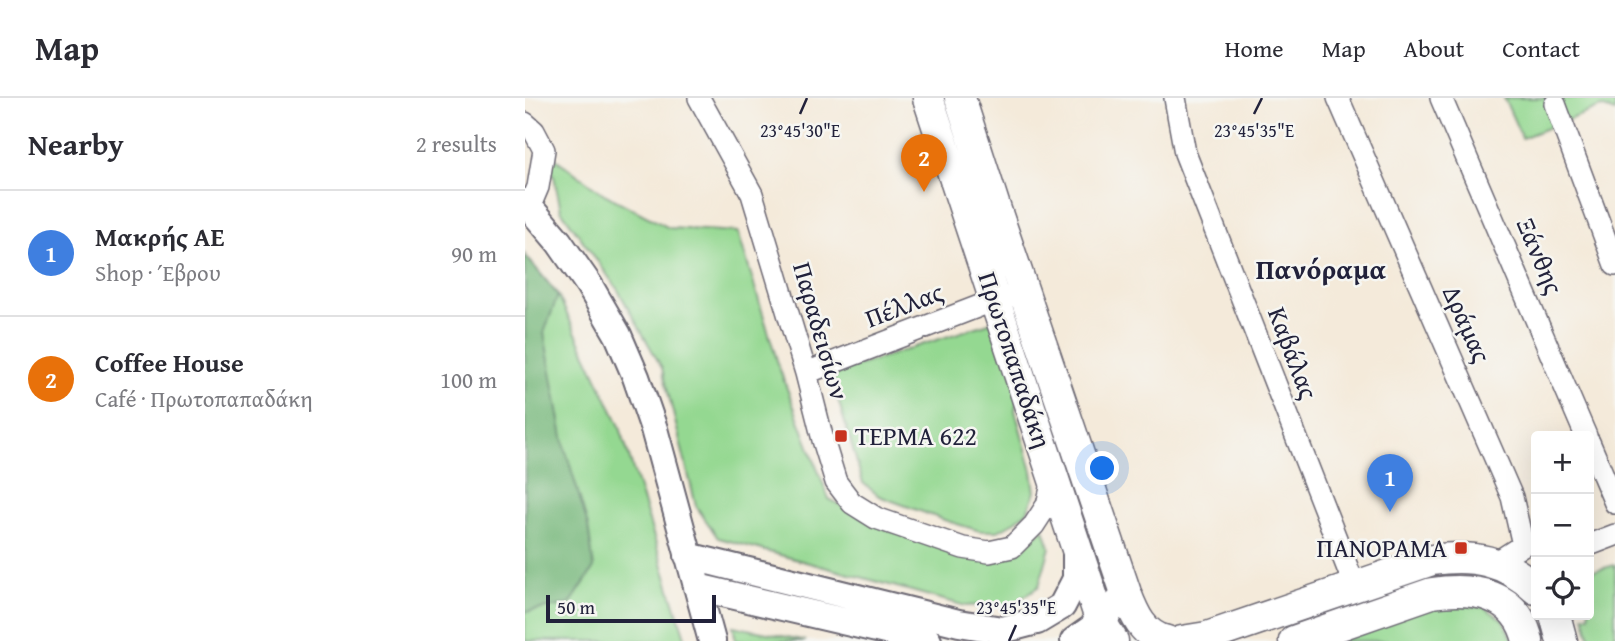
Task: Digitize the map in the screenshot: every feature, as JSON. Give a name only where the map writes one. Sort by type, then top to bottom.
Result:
[{"type":"main road","name":"Πρωτοπαπαδάκη","points":[[928,98],[1076,546],[1107,631]]},
{"type":"main road","name":"Πρωτοπαπαδάκη","points":[[960,98],[1126,593],[1143,628],[1152,636],[1167,641]]},
{"type":"main road","points":[[1182,641],[1207,637],[1432,561],[1453,557],[1477,558],[1495,563],[1511,570],[1531,585]]},
{"type":"main road","points":[[1294,641],[1432,593],[1453,590],[1482,593],[1506,605],[1524,628],[1528,641]]},
{"type":"main road","points":[[1556,620],[1562,641]]},
{"type":"street","name":"Παραδεισίων","points":[[699,98],[752,194],[836,482],[852,503],[876,518],[963,548],[989,552],[1013,547],[1034,525],[1047,505],[1054,478]]},
{"type":"street","name":"Καβάλας","points":[[1175,98],[1185,153],[1355,587]]},
{"type":"street","name":"Δράμας","points":[[1338,98],[1512,497],[1530,549],[1495,563]]},
{"type":"street","name":"Ξάνθης","points":[[1441,98],[1584,431]]},
{"type":"street","points":[[1555,104],[1615,265]]},
{"type":"street","points":[[525,123],[534,131],[544,150],[538,187],[528,204],[589,285],[618,335],[636,377],[654,429],[712,641]]},
{"type":"street","name":"Πέλλας","points":[[806,373],[995,300],[1024,294]]},
{"type":"street","points":[[1594,454],[1615,503]]},
{"type":"street","points":[[1594,543],[1615,535]]},
{"type":"street","points":[[688,556],[959,623],[1002,630],[1037,621],[1062,606],[1076,579],[1076,546]]},
{"type":"street","points":[[697,587],[928,641]]},
{"type":"street","points":[[1074,641],[1107,631],[1126,593]]},
{"type":"green space","points":[[1504,98],[1615,98],[1615,112],[1601,107],[1522,138]]},
{"type":"green space","points":[[542,149],[604,194],[669,228],[738,232],[780,370],[829,499],[890,531],[1012,553],[1044,529],[1050,547],[1039,586],[1014,604],[966,606],[718,538],[696,506],[662,368],[618,290],[561,210],[554,176]]},
{"type":"green space","points":[[525,255],[558,295],[619,424],[686,641],[525,641]]},
{"type":"green space","points":[[525,255],[558,295],[544,333],[565,448],[588,526],[594,568],[570,604],[525,612]]},
{"type":"green space","points":[[995,321],[1019,393],[1015,410],[1035,492],[1027,512],[1014,522],[998,531],[980,531],[879,496],[863,483],[834,386],[834,378],[838,372]]},
{"type":"green space","points":[[1615,565],[1615,641],[1591,641],[1585,620],[1594,620],[1594,571]]},
{"type":"green space","points":[[1434,603],[1484,607],[1503,620],[1514,641],[1334,641]]},
{"type":"green space","points":[[733,626],[806,641],[736,641]]},
{"type":"place","name":"Coffee House","points":[[924,192]]},
{"type":"place","name":"ΤΕΡΜΑ 622","points":[[841,436]]},
{"type":"place","name":"Μακρής ΑΕ","points":[[1390,512]]},
{"type":"place","name":"ΠΑΝΟΡΑΜΑ","points":[[1461,548]]},
{"type":"district","name":"Πανόραμα","points":[[1321,269]]}]
